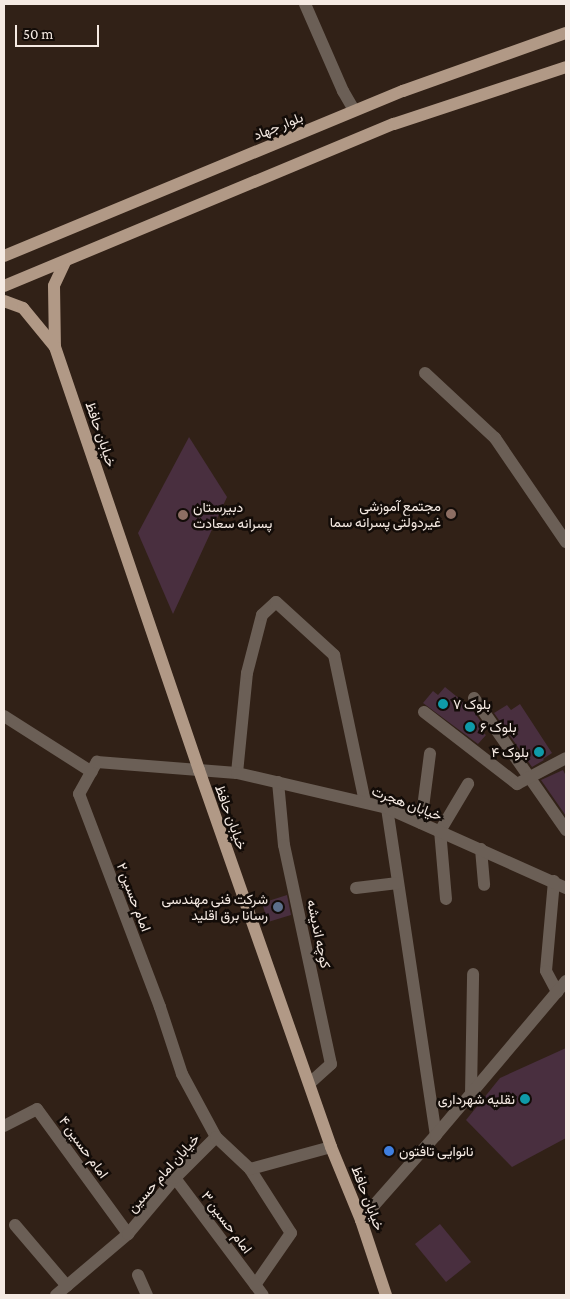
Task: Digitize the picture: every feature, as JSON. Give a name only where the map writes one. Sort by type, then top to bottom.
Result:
[{"type":"main road","name":"بلوار جهاد","points":[[4,256],[354,110],[566,33]]},
{"type":"main road","points":[[4,286],[394,124],[566,66]]},
{"type":"main road","points":[[55,347],[54,286],[65,262]]},
{"type":"main road","points":[[4,301],[23,308],[55,347]]},
{"type":"main road","name":"خیابان حافظ","points":[[55,347],[199,770],[331,1147],[361,1220],[386,1295]]},
{"type":"street","points":[[305,4],[354,110]]},
{"type":"street","points":[[425,374],[495,438],[566,542]]},
{"type":"street","points":[[237,773],[247,673],[262,615],[276,602],[334,655],[365,802]]},
{"type":"street","points":[[474,698],[528,779],[566,830]]},
{"type":"street","points":[[424,712],[517,784],[566,758]]},
{"type":"street","points":[[4,716],[92,772],[98,762],[199,770]]},
{"type":"street","points":[[421,823],[430,754]]},
{"type":"street","name":"خیابان هجرت","points":[[199,770],[237,773],[387,808],[566,888]]},
{"type":"street","name":"امام حسین ۲","points":[[92,772],[79,794],[160,1007],[182,1074],[216,1137]]},
{"type":"street","name":"کوچه اندیشه","points":[[278,782],[284,845],[331,1064],[310,1083]]},
{"type":"street","points":[[446,899],[440,831],[468,784]]},
{"type":"street","points":[[387,808],[436,1136]]},
{"type":"street","points":[[481,849],[484,885]]},
{"type":"street","points":[[554,881],[546,971],[557,992]]},
{"type":"street","points":[[356,888],[398,883]]},
{"type":"street","points":[[471,1094],[473,974]]},
{"type":"street","points":[[361,1220],[436,1136],[566,981]]},
{"type":"street","name":"امام حسین ۴","points":[[4,1126],[36,1109],[128,1234]]},
{"type":"street","name":"خیابان امام حسین","points":[[62,1291],[128,1234],[175,1178],[216,1137],[250,1169],[291,1233],[259,1290]]},
{"type":"street","points":[[250,1169],[331,1147]]},
{"type":"street","name":"امام حسین ۳","points":[[175,1178],[259,1290]]},
{"type":"street","points":[[15,1225],[62,1291]]},
{"type":"street","points":[[138,1275],[147,1295]]},
{"type":"building","name":"دبیرستان پسرانه سعادت","points":[[189,437],[227,497],[173,614],[138,533]]},
{"type":"building","points":[[445,687],[472,709],[486,729],[483,733],[486,735],[478,744],[423,703],[433,691],[438,695]]},
{"type":"building","points":[[520,704],[552,753],[532,767],[494,713],[507,705],[511,710]]},
{"type":"building","points":[[563,770],[566,776],[566,816],[541,780]]},
{"type":"building","name":"شرکت فنی مهندسی رسانا برق اقلید","points":[[287,895],[291,915],[268,922],[262,903]]},
{"type":"building","name":"نقلیه شهرداری","points":[[566,1048],[566,1138],[512,1167],[466,1120],[500,1078]]},
{"type":"building","points":[[440,1224],[471,1262],[446,1282],[415,1244]]},
{"type":"place","name":"مجتمع آموزشی غیردولتی پسرانه سما","points":[[451,514]]},
{"type":"place","name":"دبیرستان پسرانه سعادت","points":[[183,515]]},
{"type":"place","name":"بلوک ۷","points":[[443,704]]},
{"type":"place","name":"بلوک ۶","points":[[470,727]]},
{"type":"place","name":"بلوک ۴","points":[[539,752]]},
{"type":"place","name":"شرکت فنی مهندسی رسانا برق اقلید","points":[[278,907]]},
{"type":"place","name":"نقلیه شهرداری","points":[[525,1099]]},
{"type":"place","name":"نانوایی تافتون","points":[[389,1151]]}]
